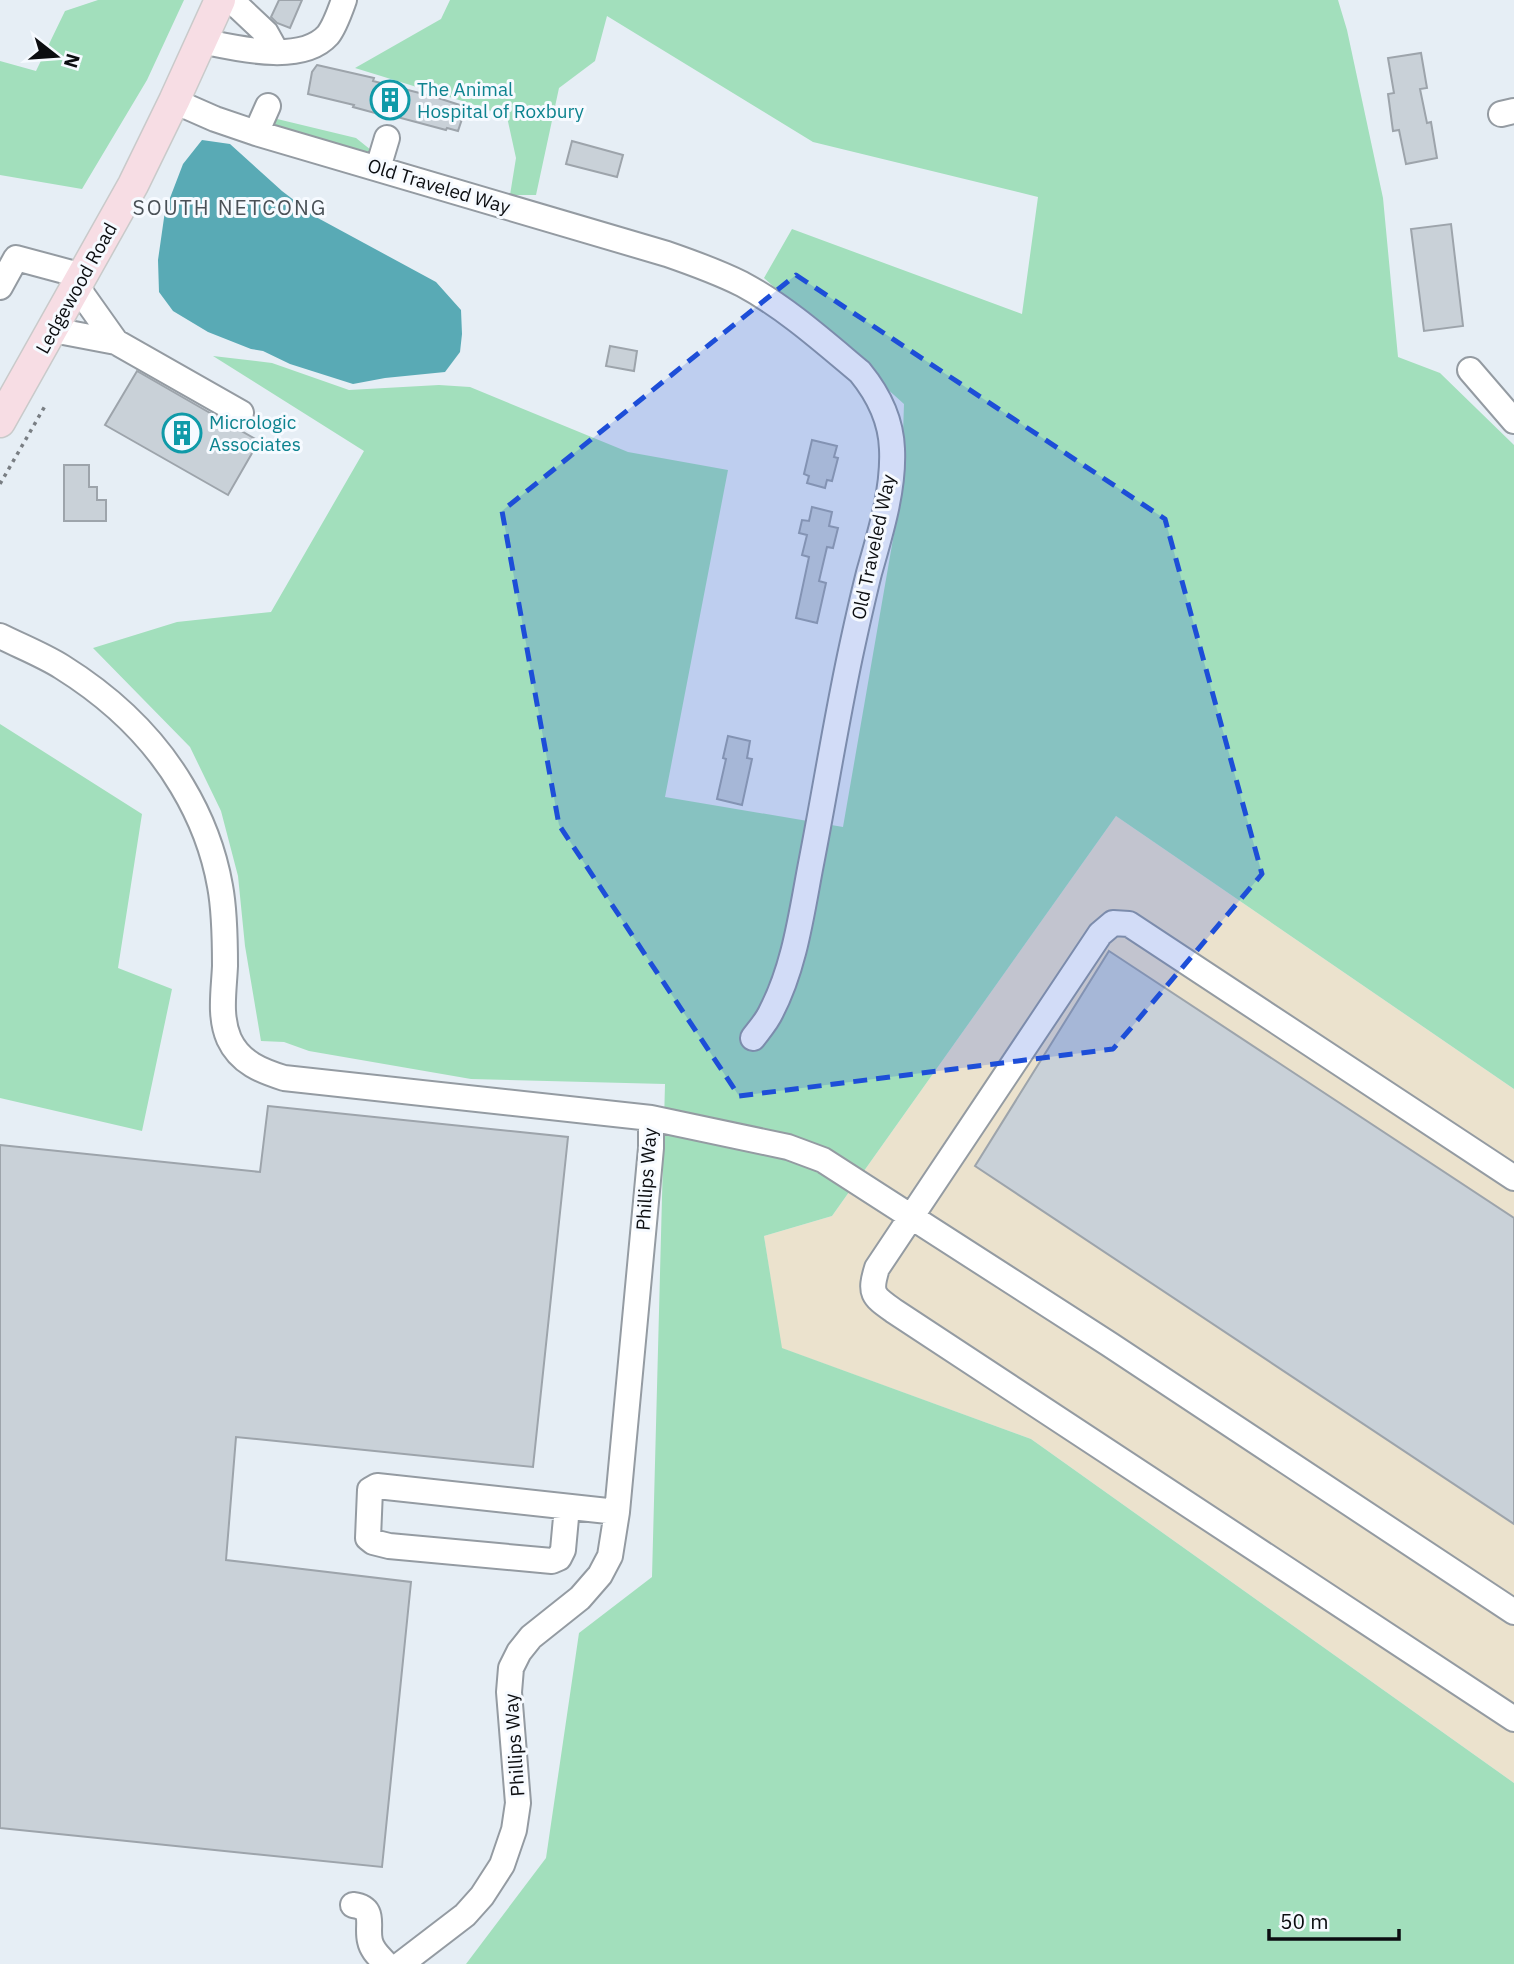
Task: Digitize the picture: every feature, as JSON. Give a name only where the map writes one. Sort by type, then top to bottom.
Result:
[{"type":"main road","name":"Ledgewood Road","points":[[0,422],[134,185],[220,0]]},
{"type":"street","points":[[232,0],[266,33],[276,51]]},
{"type":"street","points":[[201,41],[254,52],[291,52],[311,47],[329,33],[344,0]]},
{"type":"street","name":"Old Traveled Way","points":[[174,101],[256,133],[667,254],[724,276],[783,310],[860,372],[869,384],[883,408],[891,435],[889,488],[849,658],[788,970],[771,1013],[753,1038]]},
{"type":"street","points":[[256,133],[268,106]]},
{"type":"street","points":[[378,168],[387,138]]},
{"type":"street","points":[[0,287],[8,254],[80,282],[116,342]]},
{"type":"street","points":[[52,330],[116,342],[241,412]]},
{"type":"street","points":[[1470,370],[1514,421]]},
{"type":"street","name":"Phillips Way","points":[[0,636],[61,666],[94,689],[142,731],[183,788],[211,849],[220,887],[225,964],[225,1025],[230,1042],[249,1063],[259,1070],[284,1078],[652,1118],[617,1512],[610,1556],[600,1575],[580,1598],[531,1637],[519,1652],[512,1668],[509,1692],[519,1803],[514,1830],[502,1865],[482,1896],[465,1915],[401,1964]]},
{"type":"street","points":[[1514,1178],[1129,924],[1113,923],[1100,934],[877,1268],[872,1285],[877,1299],[1514,1719]]},
{"type":"street","points":[[652,1118],[788,1147],[824,1160],[1109,1344],[1514,1612]]},
{"type":"street","points":[[567,1507],[563,1550],[559,1559],[552,1561],[390,1546],[368,1538],[370,1490],[377,1486],[617,1512]]},
{"type":"street","points":[[353,1905],[365,1909],[369,1916],[370,1943],[386,1964]]},
{"type":"path","points":[[0,484],[45,406]]},
{"type":"highlighted area","points":[[796,275],[1165,519],[1262,874],[1113,1049],[739,1096],[559,825],[502,511]]},
{"type":"shaded area","points":[[1116,816],[1514,1089],[1514,1783],[1031,1439],[781,1348],[764,1236],[832,1216]]},
{"type":"green space","points":[[98,0],[184,0],[147,80],[82,189],[0,175],[0,61],[36,71],[65,11]]},
{"type":"green space","points":[[450,0],[1338,0],[1347,30],[1383,198],[1398,357],[1440,373],[1514,445],[1514,1089],[1116,816],[832,1216],[764,1236],[782,1348],[1031,1439],[1514,1783],[1514,1964],[466,1964],[546,1858],[579,1633],[652,1577],[665,1084],[471,1079],[309,1051],[284,1042],[261,1041],[245,946],[238,876],[221,811],[190,747],[93,648],[177,622],[271,612],[364,451],[213,356],[272,363],[349,390],[439,385],[470,387],[628,452],[728,470],[665,797],[843,827],[901,493],[904,404],[764,278],[792,229],[1022,314],[1038,197],[813,142],[607,16],[595,61],[559,88],[536,195],[510,195],[516,158],[507,117],[355,68],[441,19]]},
{"type":"green space","points":[[273,118],[356,138],[372,153],[368,155],[271,126]]},
{"type":"green space","points":[[0,724],[142,814],[118,968],[172,989],[142,1131],[0,1098]]},
{"type":"water","points":[[202,140],[230,144],[282,191],[316,217],[436,282],[461,310],[460,352],[445,372],[353,384],[290,364],[263,351],[208,332],[173,311],[159,292],[158,260],[165,211],[183,164]]},
{"type":"building","points":[[279,0],[302,0],[290,28],[277,23],[271,17]]},
{"type":"building","points":[[1421,53],[1427,88],[1420,89],[1427,123],[1431,122],[1437,158],[1406,164],[1399,130],[1393,131],[1388,94],[1394,93],[1388,58]]},
{"type":"building","name":"The Animal Hospital of Roxbury","points":[[317,65],[374,78],[373,81],[466,107],[458,131],[386,116],[308,94],[312,72]]},
{"type":"building","points":[[572,141],[623,155],[617,177],[566,164]]},
{"type":"building","points":[[1451,224],[1463,326],[1424,331],[1411,229]]},
{"type":"building","points":[[610,346],[637,351],[634,371],[606,366]]},
{"type":"building","name":"Micrologic Associates","points":[[137,371],[259,441],[228,495],[105,425]]},
{"type":"building","points":[[812,440],[837,446],[834,457],[838,458],[832,481],[827,480],[825,488],[807,483],[809,476],[804,474]]},
{"type":"building","points":[[64,465],[89,465],[89,487],[97,487],[97,500],[106,500],[106,521],[64,521]]},
{"type":"building","points":[[812,507],[832,512],[829,526],[838,528],[833,548],[827,547],[819,581],[826,583],[817,623],[796,618],[809,557],[802,555],[807,535],[799,533],[802,520],[809,521]]},
{"type":"building","points":[[728,736],[750,741],[747,758],[752,759],[742,805],[717,799]]},
{"type":"building","points":[[1109,951],[1514,1218],[1514,1524],[975,1166]]},
{"type":"building","points":[[268,1106],[568,1137],[533,1467],[236,1437],[226,1560],[411,1582],[382,1867],[0,1828],[0,1145],[260,1172]]},
{"type":"place","name":"The Animal Hospital of Roxbury","points":[[390,100]]},
{"type":"place","name":"Micrologic Associates","points":[[182,433]]},
{"type":"district","name":"SOUTH NETCONG","points":[[230,207]]}]
